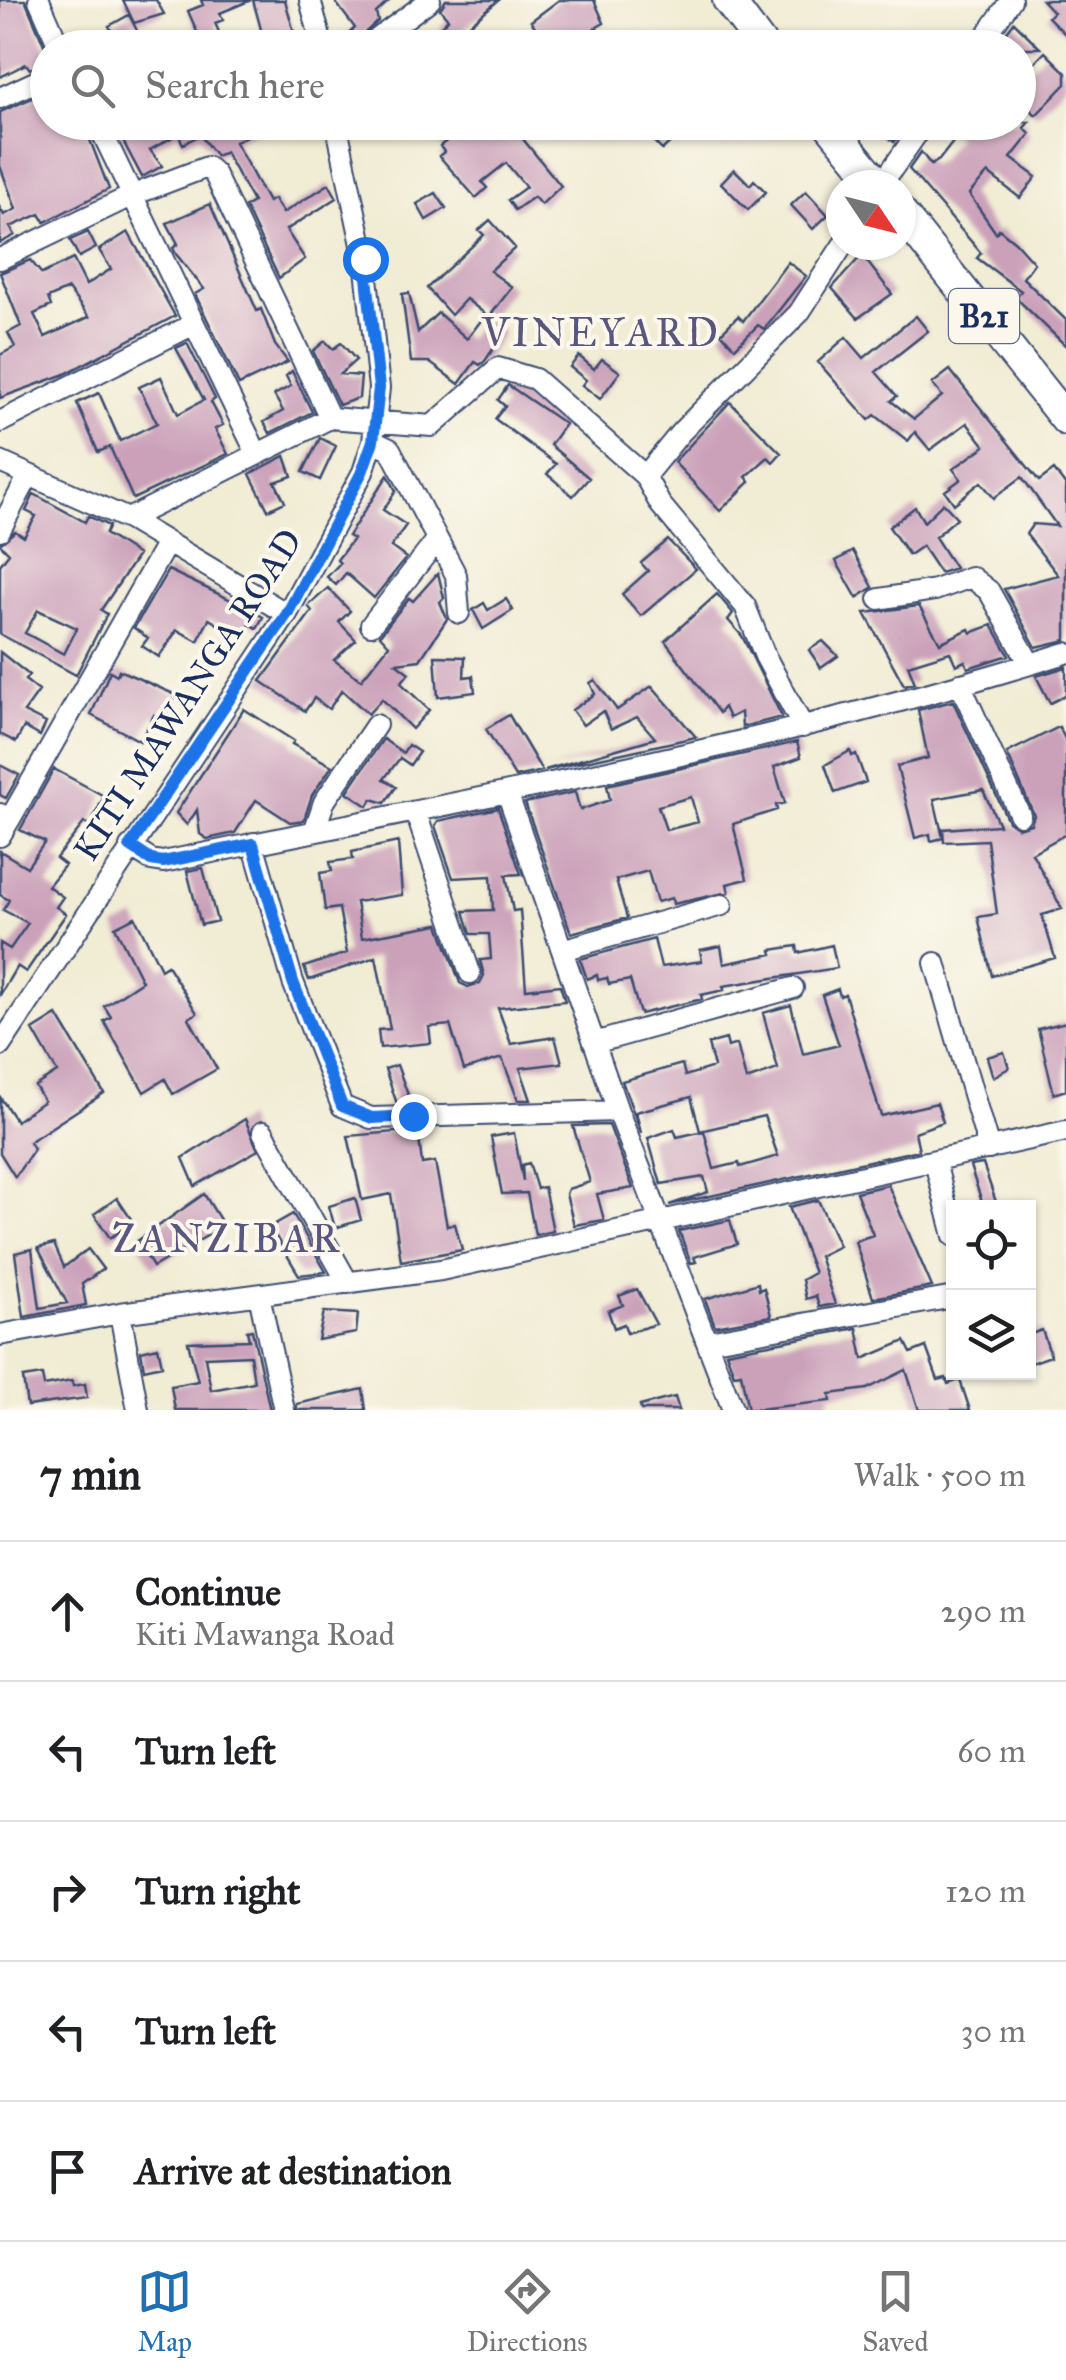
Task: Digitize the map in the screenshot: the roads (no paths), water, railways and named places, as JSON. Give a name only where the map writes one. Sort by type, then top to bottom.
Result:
[{"type":"highway","points":[[728,0],[750,30]]},
{"type":"highway","points":[[842,140],[867,170]]},
{"type":"highway","name":"B21","points":[[916,231],[1066,420]]},
{"type":"street","points":[[39,0],[52,30]]},
{"type":"street","points":[[310,0],[318,30]]},
{"type":"street","points":[[389,30],[430,0]]},
{"type":"street","points":[[991,30],[1012,0]]},
{"type":"street","points":[[0,98],[30,84]]},
{"type":"street","points":[[105,140],[256,452]]},
{"type":"street","name":"KITI MAWANGA ROAD","points":[[2,1039],[287,614],[362,472],[375,433],[379,388],[365,259],[340,140]]},
{"type":"street","points":[[891,170],[912,140]]},
{"type":"street","points":[[0,259],[133,195],[206,168],[214,173],[330,418]]},
{"type":"street","points":[[645,476],[681,432],[799,313],[833,260]]},
{"type":"street","points":[[0,422],[192,326]]},
{"type":"street","points":[[128,520],[256,452],[330,418],[375,433],[432,426],[498,368],[535,379],[645,476],[660,504],[746,606],[765,656],[803,727]]},
{"type":"street","points":[[375,433],[390,449],[456,574],[459,613]]},
{"type":"street","points":[[0,462],[128,520],[287,614]]},
{"type":"street","points":[[0,530],[28,477]]},
{"type":"street","points":[[371,625],[436,540]]},
{"type":"street","points":[[3,823],[167,543]]},
{"type":"street","points":[[879,599],[935,590],[972,577],[990,592],[1030,664]]},
{"type":"street","points":[[130,846],[151,860],[163,862],[315,829],[508,796],[803,727],[1066,652]]},
{"type":"street","points":[[960,684],[1020,815]]},
{"type":"street","points":[[315,829],[324,802],[376,725]]},
{"type":"street","points":[[508,796],[618,1110],[733,1410]]},
{"type":"street","points":[[416,813],[470,973]]},
{"type":"street","points":[[253,844],[293,982],[342,1106],[372,1118],[618,1110]]},
{"type":"street","points":[[562,950],[722,905]]},
{"type":"street","points":[[935,963],[989,1149]]},
{"type":"street","points":[[594,1043],[793,988]]},
{"type":"street","points":[[0,1335],[120,1313],[441,1270],[664,1224],[1066,1131]]},
{"type":"street","points":[[263,1132],[348,1283]]},
{"type":"street","points":[[935,1162],[946,1205]]},
{"type":"street","points":[[258,1295],[284,1410]]},
{"type":"street","points":[[708,1341],[946,1298]]},
{"type":"street","points":[[120,1313],[138,1410]]},
{"type":"district","name":"VINEYARD","points":[[601,332]]},
{"type":"district","name":"ZANZIBAR","points":[[227,1238]]}]
